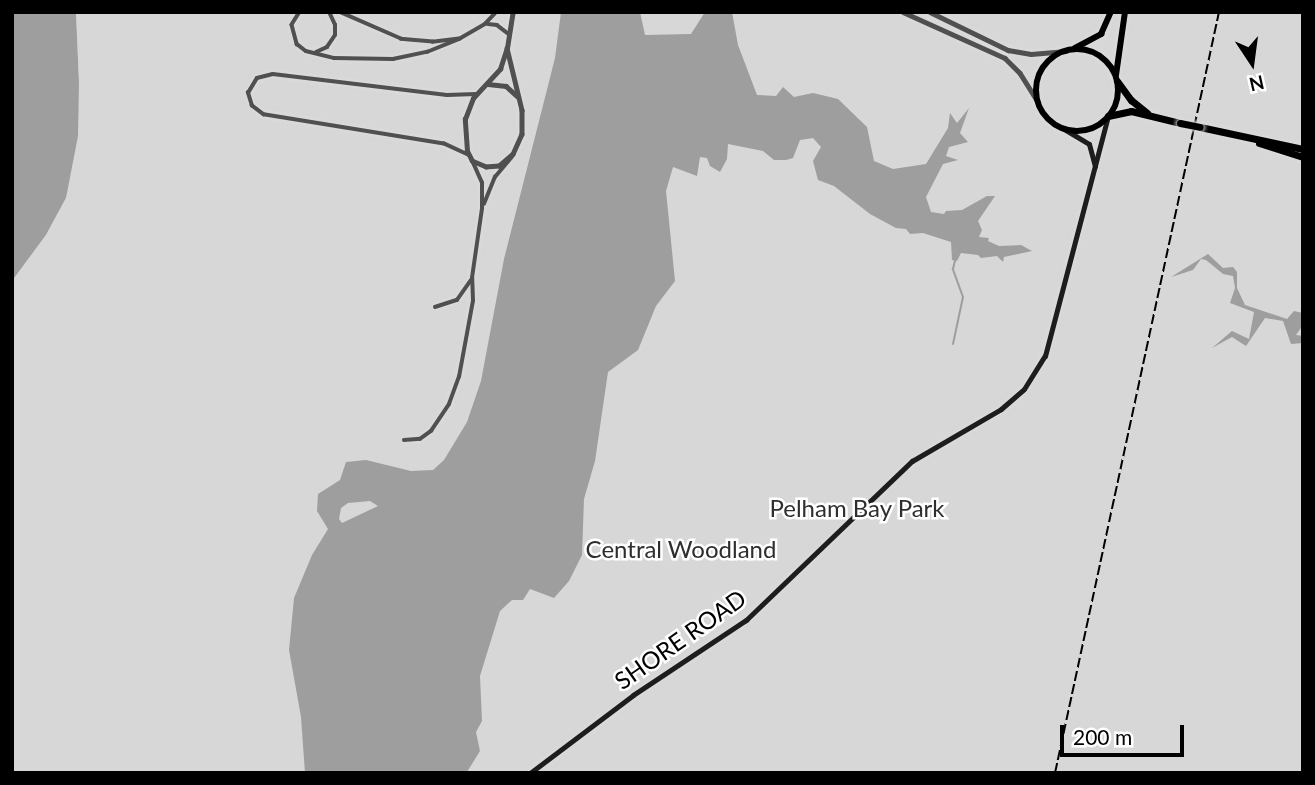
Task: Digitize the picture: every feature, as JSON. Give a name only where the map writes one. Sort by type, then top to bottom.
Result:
[{"type":"highway","points":[[1116,79],[1134,104],[1154,116]]},
{"type":"highway","points":[[1108,116],[1126,110],[1303,149]]},
{"type":"highway","points":[[1236,136],[1303,157]]},
{"type":"main road","points":[[1095,170],[1089,144],[1046,117],[1038,102],[1036,87],[1041,72],[1050,60],[1089,43],[1101,34],[1111,12]]},
{"type":"main road","points":[[1064,129],[1090,129],[1108,116],[1116,100],[1116,79],[1125,12]]},
{"type":"main road","points":[[1068,51],[1085,50],[1099,56],[1116,79]]},
{"type":"main road","name":"SHORE ROAD","points":[[530,773],[633,695],[746,620],[914,459],[992,414],[1024,389],[1045,356],[1108,116]]},
{"type":"street","points":[[300,12],[293,22],[292,36],[300,47],[342,59],[385,60],[426,52],[460,39],[485,24],[496,12]]},
{"type":"street","points":[[310,52],[325,49],[334,39],[336,28],[328,12]]},
{"type":"street","points":[[339,12],[401,38],[433,42],[460,39]]},
{"type":"street","points":[[404,440],[417,440],[428,434],[453,394],[472,301],[472,278],[482,209],[482,183],[471,159],[464,124],[475,94],[499,69],[507,48],[513,12]]},
{"type":"street","points":[[903,12],[1005,58],[1020,73],[1038,102]]},
{"type":"street","points":[[930,12],[1008,50],[1031,54],[1068,51]]},
{"type":"street","points":[[485,24],[497,25],[509,34]]},
{"type":"street","points":[[482,209],[495,177],[513,154],[522,134],[520,100],[507,48]]},
{"type":"street","points":[[475,94],[447,95],[273,74],[257,78],[248,93],[252,106],[264,115],[444,144],[471,159],[493,167],[513,154]]},
{"type":"street","points":[[487,84],[506,86],[520,100]]},
{"type":"street","points":[[435,307],[457,300],[472,278]]},
{"type":"green space","points":[[76,12],[1303,12],[1303,773],[451,773],[493,342],[371,773],[12,773],[12,281],[46,235],[66,198],[79,82]]},
{"type":"shaded area","points":[[12,12],[76,12],[79,82],[78,136],[66,198],[46,235],[12,281]]},
{"type":"shaded area","points":[[561,12],[640,12],[645,35],[691,34],[705,12],[732,12],[738,45],[757,95],[776,96],[783,87],[794,97],[813,93],[838,99],[867,127],[874,161],[893,169],[926,164],[948,128],[950,113],[957,123],[969,108],[960,133],[968,142],[949,147],[946,156],[958,160],[943,164],[926,197],[931,212],[944,214],[946,211],[962,210],[987,196],[995,196],[978,221],[982,230],[979,237],[989,238],[988,241],[999,246],[1021,245],[1032,251],[1004,257],[1003,262],[997,256],[981,258],[978,255],[961,253],[957,261],[952,260],[951,242],[923,233],[910,234],[906,229],[896,228],[870,214],[834,186],[818,180],[813,161],[821,147],[813,138],[800,140],[793,158],[786,160],[774,160],[763,151],[728,144],[727,159],[720,172],[710,166],[707,158],[700,157],[697,176],[673,167],[666,191],[675,281],[656,306],[638,350],[608,372],[595,461],[584,499],[582,555],[569,581],[554,598],[530,589],[523,600],[512,600],[500,611],[480,676],[482,721],[476,732],[480,751],[467,772],[305,773],[301,717],[289,650],[294,598],[312,555],[328,529],[317,511],[318,494],[340,480],[346,462],[366,460],[411,471],[433,470],[444,460],[467,422],[481,381],[504,259],[555,58]],"holes":[[[370,501],[378,506],[342,523],[339,519],[341,508],[348,503]]]},
{"type":"shaded area","points":[[1208,254],[1223,268],[1233,267],[1237,272],[1237,288],[1245,305],[1287,319],[1294,311],[1303,313],[1303,325],[1296,335],[1303,336],[1303,343],[1291,344],[1283,321],[1265,318],[1246,346],[1232,337],[1212,348],[1232,331],[1249,339],[1254,312],[1230,303],[1235,288],[1233,276],[1223,274],[1206,260],[1201,259],[1193,270],[1171,277]]},
{"type":"waterway","points":[[953,344],[963,297],[953,269],[955,260]]},
{"type":"railway","points":[[1055,773],[1219,12]]},
{"type":"park label","name":"Pelham Bay Park","points":[[857,508]]},
{"type":"park label","name":"Central Woodland","points":[[681,549]]}]
